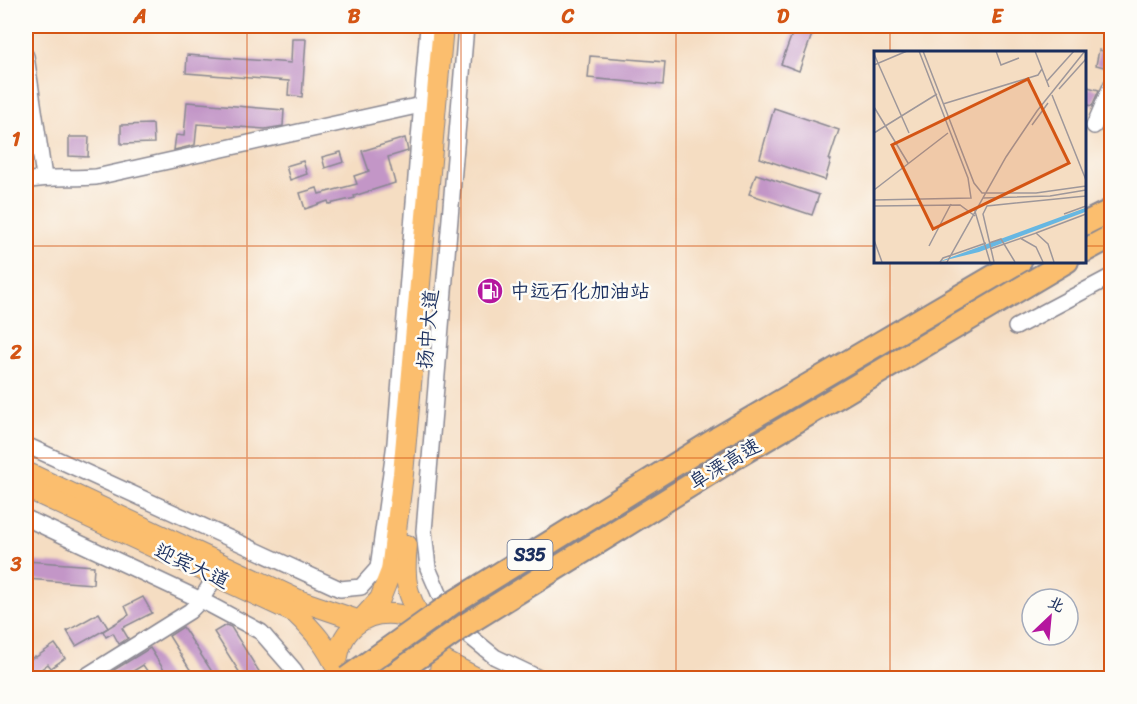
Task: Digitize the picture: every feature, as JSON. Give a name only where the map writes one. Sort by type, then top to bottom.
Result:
[{"type":"highway","points":[[1086,223],[1112,210]]},
{"type":"highway","points":[[1086,250],[1112,236]]},
{"type":"highway","name":"阜溧高速","points":[[341,675],[718,438],[1018,262]]},
{"type":"highway","name":"阜溧高速","points":[[389,678],[465,625],[731,460],[1065,262]]},
{"type":"main road","name":"扬中大道","points":[[341,675],[338,655],[342,642],[349,630],[380,599],[391,571],[403,474],[443,26]]},
{"type":"main road","name":"扬中大道","points":[[440,669],[436,642],[409,598],[405,568],[416,477],[454,26]]},
{"type":"main road","name":"迎宾大道","points":[[26,472],[301,601],[360,621]]},
{"type":"main road","name":"迎宾大道","points":[[26,488],[295,613],[312,629],[331,654],[341,675]]},
{"type":"main road","points":[[360,621],[376,614],[393,613],[411,617],[425,627]]},
{"type":"main road","points":[[440,669],[477,678]]},
{"type":"street","points":[[26,444],[340,589],[361,587],[378,568],[395,443],[428,26]]},
{"type":"street","points":[[466,26],[424,531],[428,568],[451,621],[495,657],[539,678]]},
{"type":"street","points":[[26,56],[44,177]]},
{"type":"street","points":[[1094,126],[1112,84]]},
{"type":"street","points":[[26,181],[44,177],[70,180],[106,175],[421,105]]},
{"type":"street","points":[[1016,327],[1112,276]]},
{"type":"street","points":[[26,518],[201,600],[261,633],[299,678]]},
{"type":"street","points":[[83,678],[190,611],[201,600],[215,577]]},
{"type":"building","points":[[795,26],[815,26],[799,71],[781,64]]},
{"type":"building","points":[[292,39],[306,39],[302,97],[288,95],[289,81],[186,73],[187,55],[291,63]]},
{"type":"building","points":[[1099,50],[1112,53],[1112,69],[1096,65]]},
{"type":"building","points":[[590,56],[665,62],[663,85],[588,78]]},
{"type":"building","points":[[1086,87],[1099,90],[1092,106],[1086,104]]},
{"type":"building","points":[[187,102],[284,110],[283,126],[265,129],[197,124],[195,145],[174,150],[176,135],[184,136]]},
{"type":"building","points":[[774,108],[839,130],[825,180],[760,158]]},
{"type":"building","points":[[153,124],[154,143],[121,144],[121,125]]},
{"type":"building","points":[[69,137],[89,137],[88,157],[69,156]]},
{"type":"building","points":[[405,138],[408,151],[388,157],[395,183],[354,196],[355,198],[329,204],[328,201],[305,209],[300,193],[317,188],[319,194],[357,184],[354,176],[369,171],[362,151]]},
{"type":"building","points":[[341,152],[344,162],[325,168],[322,157]]},
{"type":"building","points":[[303,161],[307,174],[290,180],[286,166]]},
{"type":"building","points":[[756,174],[819,195],[812,215],[749,194]]},
{"type":"building","points":[[26,561],[94,566],[93,584],[26,579]]},
{"type":"building","points":[[143,597],[152,613],[122,628],[128,638],[119,644],[113,633],[106,637],[103,631],[129,615],[125,606]]},
{"type":"building","points":[[99,613],[108,628],[76,646],[67,631]]},
{"type":"building","points":[[226,625],[231,627],[260,673],[251,678],[243,678],[214,632]]},
{"type":"building","points":[[183,627],[216,678],[196,678],[189,668],[169,636]]},
{"type":"building","points":[[55,644],[65,658],[51,668],[48,664],[32,676],[26,668],[26,662]]},
{"type":"building","points":[[150,648],[169,678],[152,678],[143,665],[122,678],[101,678]]},
{"type":"place","name":"中远石化加油站","points":[[490,291]]}]
